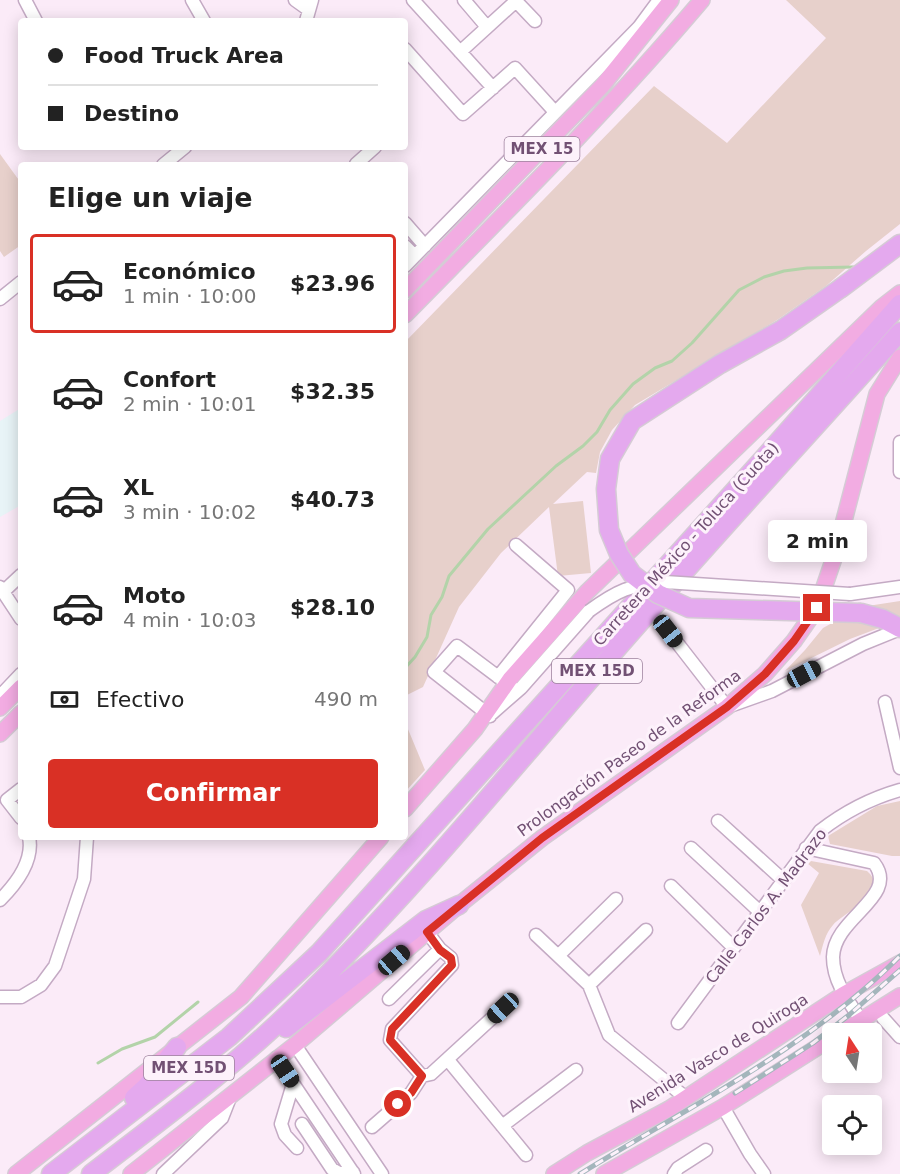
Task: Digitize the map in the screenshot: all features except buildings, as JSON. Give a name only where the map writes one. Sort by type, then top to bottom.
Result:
[{"type":"highway","points":[[900,244],[781,330],[720,364],[632,421],[610,459],[606,489],[609,530],[619,554],[632,574],[658,594],[689,608],[861,614],[883,619],[900,629]]},
{"type":"highway","name":"Carretera México - Toluca (Cuota)","points":[[51,1174],[229,1037],[319,953],[764,459],[900,304]]},
{"type":"highway","name":"Carretera México - Toluca (Cuota)","points":[[91,1174],[246,1051],[293,1009],[380,920],[642,619],[900,332]]},
{"type":"highway","points":[[246,1051],[294,1023],[426,920],[459,905]]},
{"type":"highway","points":[[79,1153],[103,1125],[146,1088],[177,1047]]},
{"type":"main road","name":"MEX 15","points":[[408,287],[602,86],[671,0]]},
{"type":"main road","name":"MEX 15","points":[[408,312],[556,160],[666,43],[702,0]]},
{"type":"main road","points":[[408,806],[488,714],[537,639],[882,307],[900,293]]},
{"type":"main road","name":"Prolongación Paseo de la Reforma","points":[[131,1174],[295,1045],[459,905],[542,838],[727,707],[765,674],[794,641],[817,608],[835,555],[877,394],[900,357]]},
{"type":"main road","points":[[0,708],[18,690]]},
{"type":"main road","points":[[0,734],[18,716]]},
{"type":"main road","points":[[16,1174],[241,997],[378,840]]},
{"type":"main road","name":"Avenida Vasco de Quiroga","points":[[554,1174],[686,1098],[844,994],[900,963]]},
{"type":"main road","points":[[856,1023],[900,996]]},
{"type":"main road","points":[[609,1173],[723,1107],[822,1044]]},
{"type":"street","points":[[25,0],[34,18]]},
{"type":"street","points":[[192,0],[202,18]]},
{"type":"street","points":[[294,0],[309,10]]},
{"type":"street","points":[[412,0],[493,88]]},
{"type":"street","points":[[464,0],[487,27]]},
{"type":"street","points":[[460,52],[515,0],[535,21]]},
{"type":"street","points":[[408,263],[639,27],[659,0]]},
{"type":"street","points":[[408,51],[463,114],[515,68],[555,112]]},
{"type":"street","points":[[167,162],[181,150]]},
{"type":"street","points":[[358,162],[372,150]]},
{"type":"street","points":[[408,226],[425,246]]},
{"type":"street","points":[[408,249],[415,256]]},
{"type":"street","points":[[0,299],[18,284]]},
{"type":"street","points":[[900,442],[900,472]]},
{"type":"street","points":[[516,545],[568,590],[537,639]]},
{"type":"street","points":[[18,577],[2,589],[18,614]]},
{"type":"street","points":[[488,714],[434,672],[457,646],[507,684],[589,611],[612,594],[637,585],[665,582],[850,594],[900,587]]},
{"type":"street","points":[[668,631],[727,707],[772,691],[863,644],[900,629]]},
{"type":"street","points":[[0,696],[18,677]]},
{"type":"street","points":[[885,702],[900,768]]},
{"type":"street","points":[[18,790],[4,796],[18,814]]},
{"type":"street","name":"Calle Carlos A. Madrazo","points":[[678,1023],[820,831],[881,795],[900,790]]},
{"type":"street","points":[[718,821],[783,880]]},
{"type":"street","points":[[0,900],[15,886],[28,858],[29,840]]},
{"type":"street","points":[[0,997],[21,997],[41,985],[55,966],[84,879],[87,840]]},
{"type":"street","points":[[691,848],[760,912]]},
{"type":"street","points":[[806,848],[874,864],[882,871],[885,879],[884,889],[878,897],[844,929],[837,941],[833,956],[836,974],[844,994],[861,1020]]},
{"type":"street","points":[[671,886],[733,947]]},
{"type":"street","points":[[558,955],[616,899]]},
{"type":"street","points":[[589,985],[646,930]]},
{"type":"street","points":[[422,1076],[390,1040],[392,1029],[452,965],[451,958],[440,950],[427,932]]},
{"type":"street","points":[[536,935],[589,985],[609,1035],[686,1098]]},
{"type":"street","points":[[389,999],[440,950]]},
{"type":"street","points":[[372,1127],[411,1093],[422,1076],[431,1074],[448,1060],[503,1008]]},
{"type":"street","points":[[883,1018],[900,1038]]},
{"type":"street","points":[[295,1045],[382,1174]]},
{"type":"street","points":[[276,1058],[354,1173]]},
{"type":"street","points":[[448,1060],[526,1155]]},
{"type":"street","points":[[502,1126],[576,1070]]},
{"type":"street","points":[[293,1084],[281,1124],[285,1135],[297,1148]]},
{"type":"street","points":[[163,1174],[222,1119],[231,1095]]},
{"type":"street","points":[[723,1107],[764,1174]]},
{"type":"street","points":[[302,1124],[332,1168],[339,1173],[354,1173]]},
{"type":"street","points":[[674,1174],[678,1168],[706,1150]]},
{"type":"shaded area","points":[[786,0],[900,0],[900,224],[826,286],[777,320],[635,405],[612,430],[600,452],[596,473],[587,472],[553,504],[583,501],[591,573],[558,576],[549,507],[501,553],[459,607],[423,687],[408,694],[408,339],[654,86],[727,143],[826,38]]},
{"type":"shaded area","points":[[0,154],[18,179],[18,247],[4,257],[0,251]]},
{"type":"shaded area","points":[[18,410],[18,507],[0,517],[0,421]]},
{"type":"shaded area","points":[[900,601],[900,620],[850,639],[785,671],[823,628],[861,607]]},
{"type":"shaded area","points":[[408,729],[425,770],[408,789]]},
{"type":"shaded area","points":[[900,801],[900,856],[830,844],[828,836],[877,806]]},
{"type":"shaded area","points":[[811,861],[867,871],[873,879],[874,887],[864,901],[830,928],[820,956],[801,905],[819,873],[807,863]]},
{"type":"waterway","points":[[408,665],[427,637],[431,615],[442,597],[449,576],[488,529],[556,466],[583,446],[597,432],[610,410],[633,384],[655,368],[672,361],[692,343],[739,290],[764,277],[784,271],[853,267]]},
{"type":"waterway","points":[[98,1063],[122,1049],[155,1037],[198,1002]]},
{"type":"railway","points":[[580,1174],[787,1048],[826,1020],[900,956]]},
{"type":"railway","points":[[735,1093],[813,1043],[900,970]]},
{"type":"route","points":[[398,1104],[411,1093],[422,1076],[390,1040],[392,1029],[452,965],[451,958],[440,950],[427,932],[542,838],[727,707],[765,674],[794,641],[817,608]]}]
